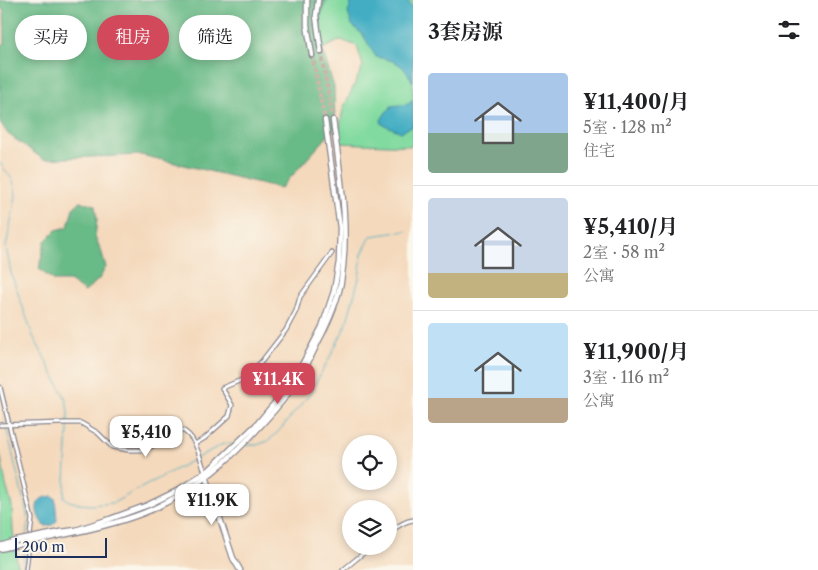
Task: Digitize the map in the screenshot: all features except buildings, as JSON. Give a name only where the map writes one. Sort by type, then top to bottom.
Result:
[{"type":"main road","points":[[307,0],[307,25],[312,55]]},
{"type":"main road","points":[[318,0],[316,16],[321,52]]},
{"type":"main road","points":[[0,547],[16,541],[115,524],[153,509],[196,485],[206,474],[228,460],[275,407],[304,363],[322,327],[334,291],[340,228],[325,120]]},
{"type":"main road","points":[[286,392],[298,379],[330,320],[341,283],[344,243],[344,201],[333,120]]},
{"type":"main road","points":[[0,547],[62,534],[148,506],[209,470],[275,407]]},
{"type":"main road","points":[[206,474],[232,558],[240,570]]},
{"type":"street","points":[[195,444],[205,438],[229,416],[232,405],[222,388],[244,379],[262,361],[286,330],[296,311],[300,297],[332,253]]},
{"type":"street","points":[[0,387],[32,519],[26,570]]},
{"type":"street","points":[[0,426],[81,423],[98,433],[112,447],[142,450],[153,446],[173,427],[179,428],[194,440],[206,474]]},
{"type":"street","points":[[397,526],[413,520]]},
{"type":"street","points":[[343,570],[361,555]]},
{"type":"green space","points":[[0,0],[326,0],[320,18],[322,49],[334,87],[335,128],[281,188],[141,155],[43,159],[8,134],[0,122],[0,46],[5,43],[4,12],[0,6]]},
{"type":"green space","points":[[326,0],[413,0],[413,146],[337,143],[343,109],[363,66],[357,46],[341,40],[322,49],[320,18]]},
{"type":"green space","points":[[80,202],[95,205],[97,220],[95,237],[106,267],[99,279],[85,292],[69,281],[54,281],[39,269],[45,241],[56,230],[68,227],[73,208]]},
{"type":"green space","points":[[0,452],[12,506],[18,570],[0,570]]},
{"type":"water","points":[[352,0],[407,0],[413,9],[413,82],[406,71],[398,64],[376,57],[363,35],[352,25],[348,13]]},
{"type":"water","points":[[413,99],[413,126],[401,132],[382,124],[381,120],[391,106],[409,104]]},
{"type":"water","points":[[52,496],[55,498],[57,520],[52,525],[45,526],[38,516],[37,508],[43,498]]},
{"type":"waterway","points":[[0,163],[12,179],[16,196],[6,247],[11,273],[33,336],[66,399],[68,429],[64,497],[69,501],[80,504],[113,503],[223,444],[232,444]]},
{"type":"waterway","points":[[246,445],[257,445],[268,441],[279,431],[309,395],[346,325],[359,278],[362,254],[371,236],[406,231]]},
{"type":"waterway","points":[[5,422],[28,519],[26,538]]},
{"type":"waterway","points":[[23,570],[25,545]]},
{"type":"tunnel","points":[[321,52],[333,120]]},
{"type":"tunnel","points":[[312,55],[325,120]]}]
